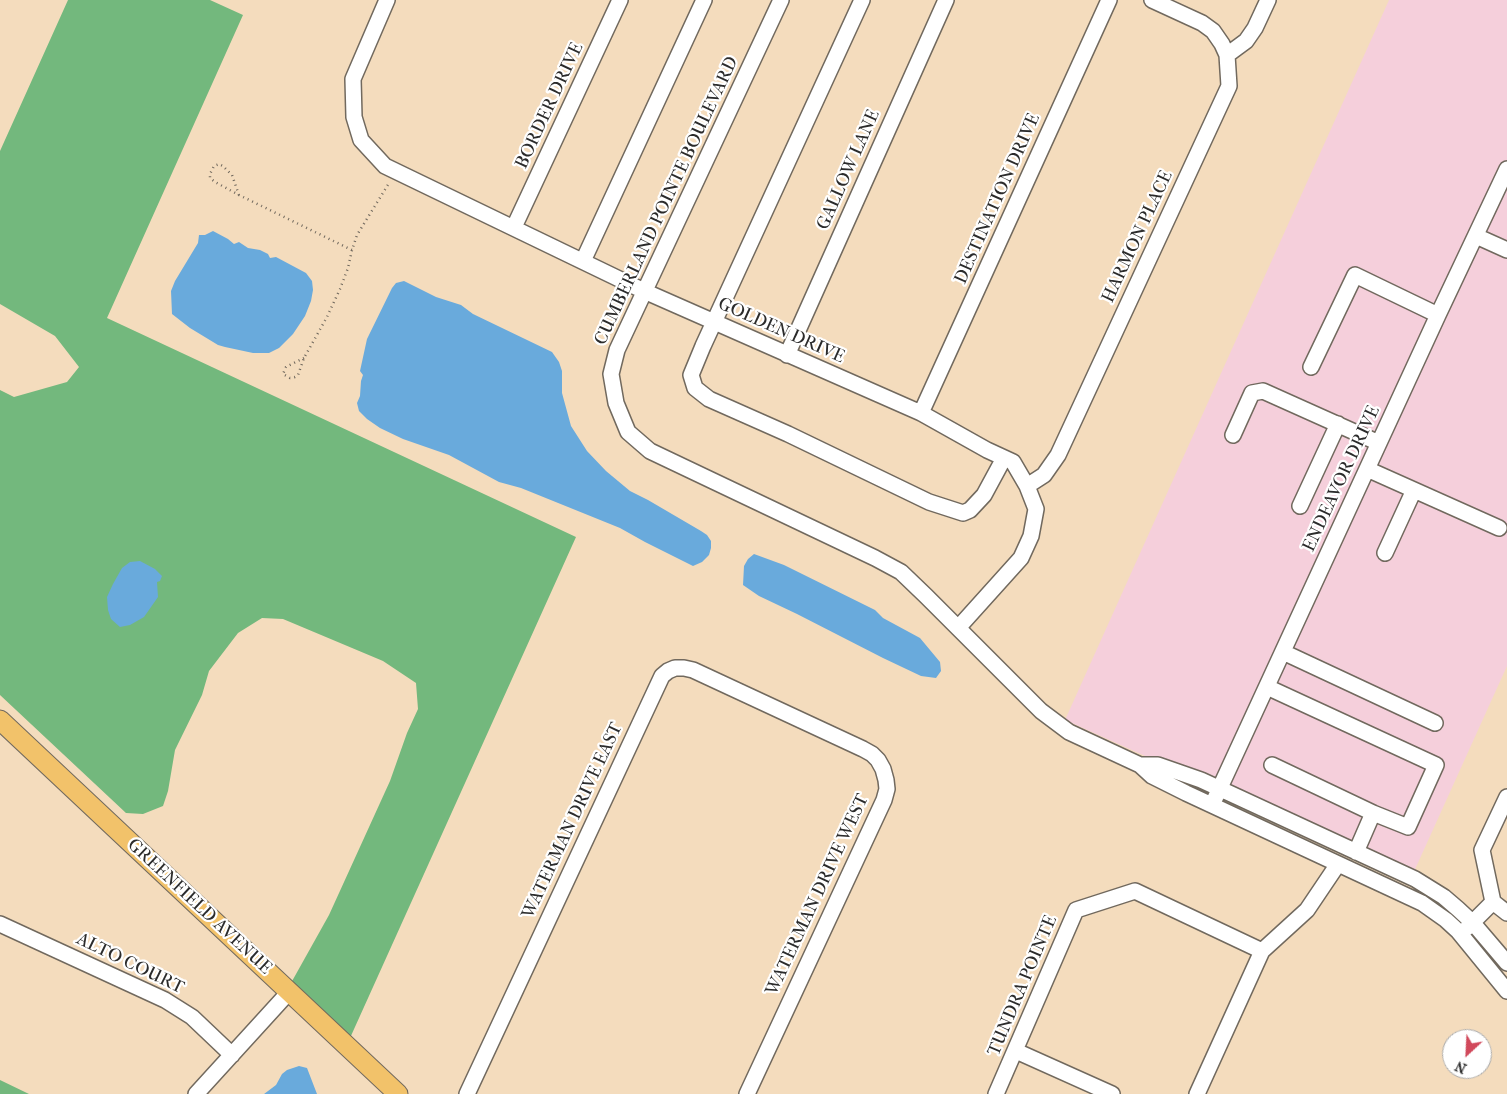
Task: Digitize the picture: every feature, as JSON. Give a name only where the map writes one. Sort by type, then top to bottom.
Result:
[{"type":"main road","name":"GREENFIELD AVENUE","points":[[0,720],[398,1094]]},
{"type":"street","name":"GOLDEN DRIVE","points":[[388,0],[353,80],[354,117],[360,140],[385,166],[644,291],[921,413],[1013,462],[1027,486],[1036,509],[1031,536],[1021,558],[958,628]]},
{"type":"street","name":"BORDER DRIVE","points":[[514,227],[620,0]]},
{"type":"street","points":[[583,261],[704,0]]},
{"type":"street","name":"CUMBERLAND POINTE BOULEVARD","points":[[781,0],[616,350],[611,374],[616,403],[628,432],[650,451],[901,572],[1041,711],[1070,732],[1140,765],[1152,776],[1422,903],[1446,920],[1460,934],[1507,991]]},
{"type":"street","points":[[862,0],[691,375],[694,388],[709,399],[788,434],[929,502],[963,513],[970,510],[984,495],[1004,458]]},
{"type":"street","name":"GALLOW LANE","points":[[787,355],[946,0]]},
{"type":"street","name":"DESTINATION DRIVE","points":[[921,413],[1109,0]]},
{"type":"street","points":[[1152,0],[1202,23],[1213,31],[1227,55],[1246,41],[1255,28],[1268,0]]},
{"type":"street","name":"HARMON PLACE","points":[[1027,486],[1044,475],[1058,455],[1075,419],[1229,86],[1227,55]]},
{"type":"street","name":"ENDEAVOR DRIVE","points":[[1212,805],[1438,314],[1507,169]]},
{"type":"street","points":[[1476,236],[1507,250]]},
{"type":"street","points":[[1312,367],[1355,275],[1438,314]]},
{"type":"street","points":[[1233,435],[1252,393],[1263,390],[1379,443]]},
{"type":"street","points":[[1300,506],[1338,424]]},
{"type":"street","points":[[1367,469],[1499,528]]},
{"type":"street","points":[[1385,553],[1414,490]]},
{"type":"street","points":[[1283,652],[1435,723]]},
{"type":"street","name":"WATERMAN DRIVE EAST","points":[[467,1094],[662,676],[676,668],[693,670],[775,709]]},
{"type":"street","points":[[1267,687],[1436,765],[1408,827],[1373,813],[1272,765]]},
{"type":"street","name":"WATERMAN DRIVE WEST","points":[[747,1094],[884,800],[887,789],[883,769],[872,754],[775,709]]},
{"type":"street","name":"CUMBERLAND POINTE BOULEVARD","points":[[1140,765],[1158,765],[1201,780],[1415,879],[1444,897],[1473,923],[1507,963]]},
{"type":"street","points":[[1507,797],[1482,850],[1493,902],[1507,913]]},
{"type":"street","points":[[1356,852],[1373,813]]},
{"type":"street","points":[[1197,1094],[1262,951],[1307,910],[1338,864]]},
{"type":"street","name":"TUNDRA POINTE","points":[[996,1094],[1076,910],[1135,891],[1262,951]]},
{"type":"street","points":[[1460,934],[1493,902]]},
{"type":"street","name":"ALTO COURT","points":[[0,924],[164,1000],[192,1017],[232,1055]]},
{"type":"street","points":[[196,1094],[289,992]]},
{"type":"street","points":[[1016,1051],[1112,1094]]},
{"type":"path","points":[[239,195],[232,175],[219,164],[214,166],[210,174],[212,180],[239,195],[352,250]]},
{"type":"path","points":[[304,358],[286,367],[283,374],[290,378],[295,378],[298,375],[304,358],[340,289],[362,225],[396,171]]},
{"type":"shaded area","points":[[1389,0],[1507,0],[1507,666],[1412,876],[1065,720]]},
{"type":"green space","points":[[68,0],[210,0],[243,15],[107,318],[576,537],[350,1038],[291,983],[329,915],[390,781],[407,733],[418,709],[416,683],[383,661],[283,619],[262,618],[238,633],[209,671],[202,695],[175,750],[168,791],[163,806],[143,814],[126,813],[0,695],[0,390],[14,397],[67,382],[79,367],[55,336],[0,304],[0,151]]},
{"type":"green space","points":[[0,1080],[29,1094],[0,1094]]},
{"type":"water","points":[[213,231],[234,244],[239,242],[248,248],[260,250],[268,254],[270,258],[276,257],[306,273],[312,281],[311,301],[305,316],[293,334],[279,348],[269,353],[253,353],[218,345],[190,328],[172,314],[171,291],[175,281],[198,243],[199,235],[205,235]]},
{"type":"water","points":[[404,281],[436,297],[461,305],[473,314],[552,352],[559,362],[562,371],[562,393],[571,426],[587,451],[606,471],[630,491],[707,535],[711,541],[709,555],[702,562],[693,566],[620,528],[521,488],[499,482],[449,455],[403,439],[380,428],[367,419],[359,411],[357,403],[363,375],[360,371],[367,339],[392,288],[396,283]]},
{"type":"water","points":[[754,554],[784,565],[875,610],[883,618],[920,638],[940,662],[941,671],[936,678],[921,676],[759,596],[743,585],[744,566]]},
{"type":"water","points":[[140,561],[155,569],[162,576],[160,581],[157,582],[158,597],[144,617],[130,625],[120,627],[111,619],[107,597],[122,568],[130,562]]},
{"type":"water","points":[[299,1066],[307,1068],[317,1094],[264,1094],[276,1085],[282,1074],[287,1070]]}]
